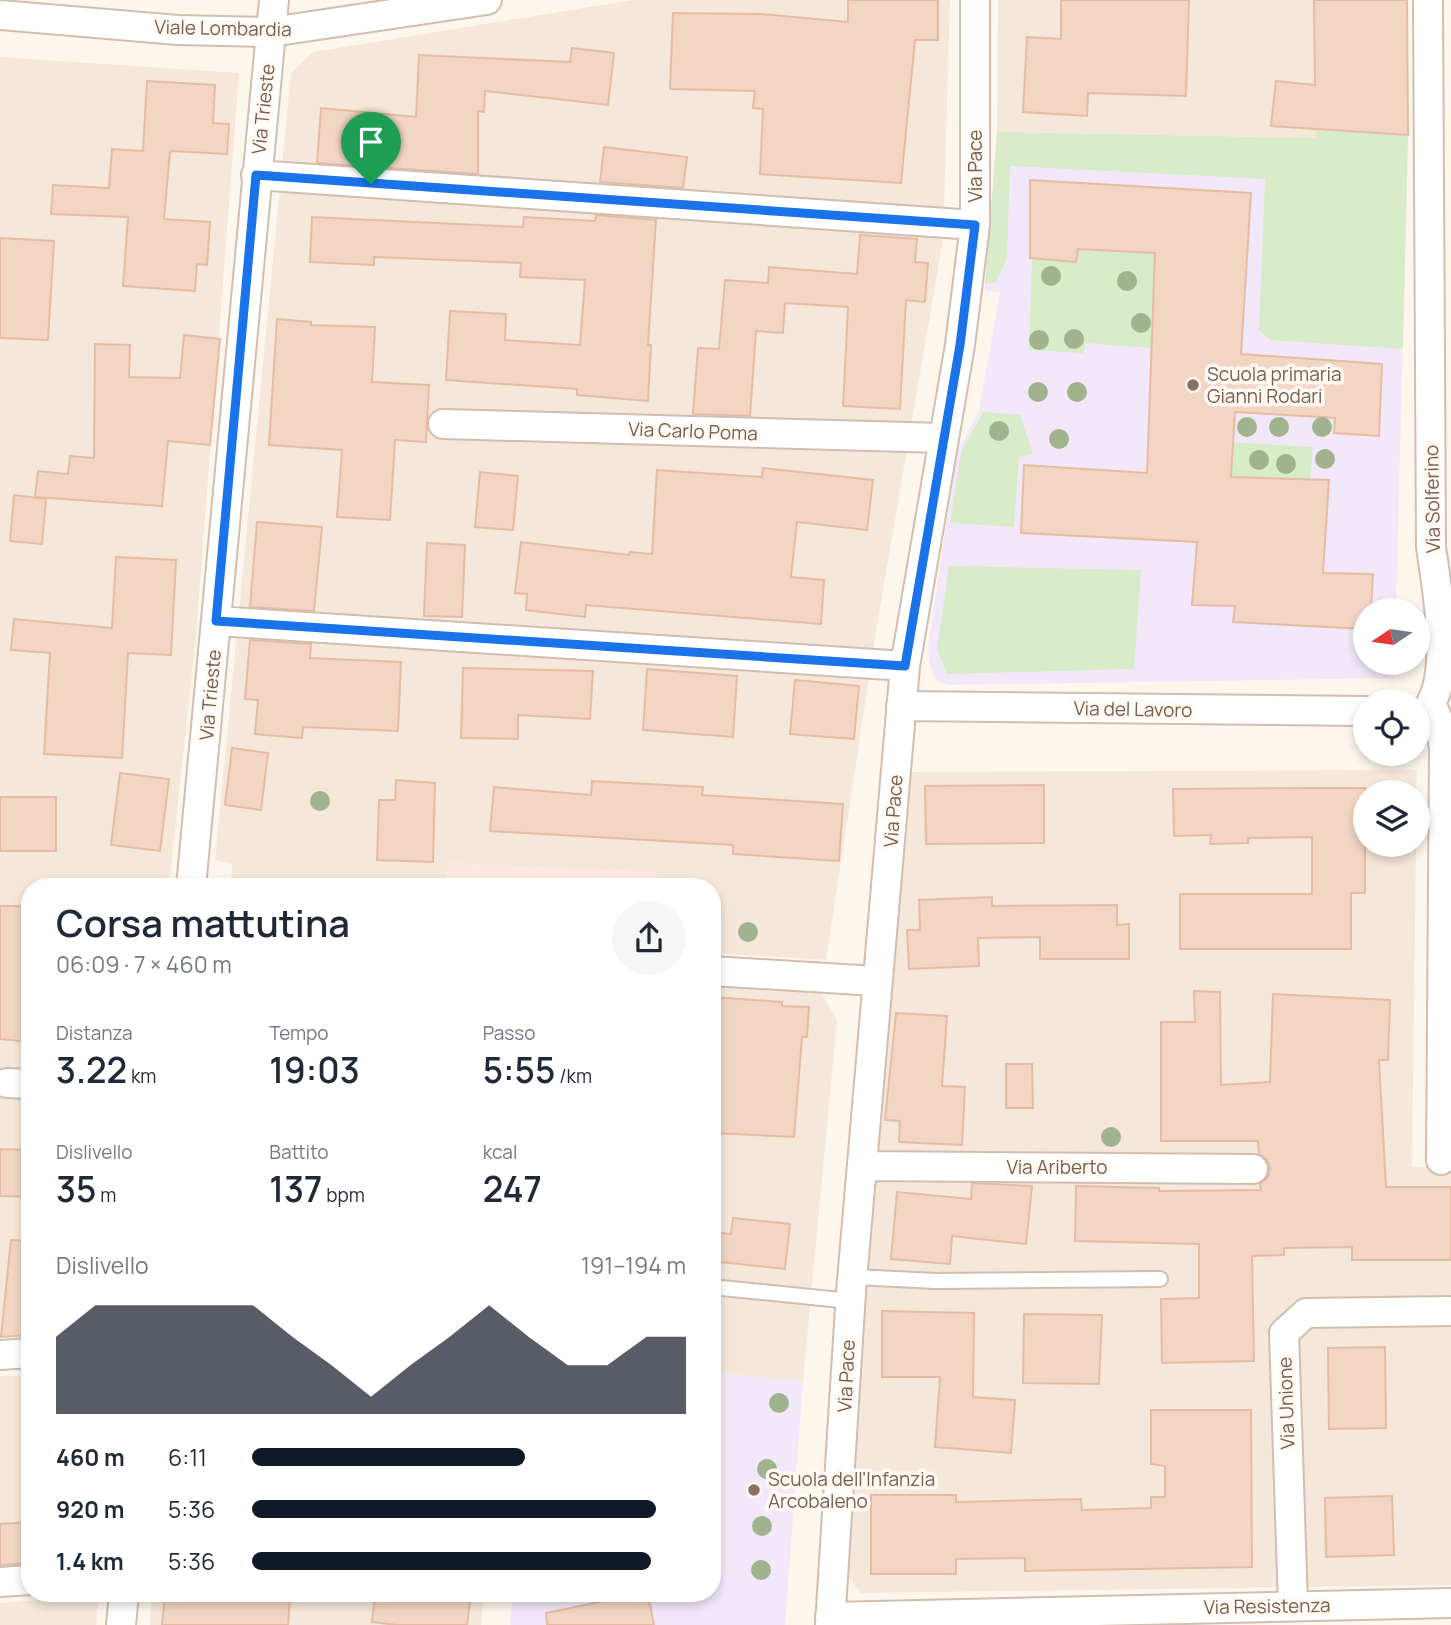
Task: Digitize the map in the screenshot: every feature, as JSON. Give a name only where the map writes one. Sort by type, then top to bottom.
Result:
[{"type":"street","name":"Via Trieste","points":[[192,878],[274,0]]},
{"type":"street","name":"Viale Lombardia","points":[[0,15],[178,30],[271,32],[487,0]]},
{"type":"street","name":"Via Pace","points":[[830,1621],[876,981],[905,666],[960,345],[975,225],[975,0]]},
{"type":"street","name":"Via Solferino","points":[[1428,0],[1431,547],[1447,619],[1438,694],[1430,701]]},
{"type":"street","points":[[256,175],[975,225]]},
{"type":"street","name":"Via Carlo Poma","points":[[443,424],[943,438]]},
{"type":"street","points":[[216,621],[905,666]]},
{"type":"street","name":"Via del Lavoro","points":[[901,706],[1353,711]]},
{"type":"street","name":"Via Solferino","points":[[1430,713],[1440,724],[1448,748],[1446,1102],[1440,1160]]},
{"type":"street","points":[[721,972],[876,981]]},
{"type":"street","name":"Via Ariberto","points":[[862,1166],[1253,1169]]},
{"type":"street","name":"Via Unione","points":[[1293,1605],[1284,1333],[1306,1313],[1451,1311]]},
{"type":"street","points":[[0,1355],[21,1354]]},
{"type":"street","points":[[0,1582],[21,1581]]},
{"type":"street","points":[[121,1625],[123,1602]]},
{"type":"street","name":"Via Resistenza","points":[[830,1621],[1293,1605],[1451,1603]]},
{"type":"lane","points":[[721,1287],[852,1289],[936,1281],[1160,1279]]},
{"type":"shaded area","points":[[633,0],[950,0],[943,239],[877,625],[826,960],[721,954],[721,878],[657,878],[657,873],[448,863],[447,878],[231,878],[232,864],[215,860],[291,73],[313,52]]},
{"type":"shaded area","points":[[998,0],[1314,0],[1316,138],[997,132]]},
{"type":"shaded area","points":[[0,57],[239,73],[196,636],[170,878],[21,878],[21,1336],[0,1337]]},
{"type":"shaded area","name":"Scuola primaria Gianni Rodari","points":[[1316,130],[1408,135],[1396,598],[1353,598],[1353,676],[1394,678],[948,685],[936,680],[930,666],[928,648],[957,452],[979,411],[1000,292],[985,291],[997,132],[1315,138]]},
{"type":"shaded area","points":[[1417,770],[1417,780],[1353,780],[1353,857],[1416,857],[1412,1167],[1451,1167],[1451,1585],[861,1593],[845,1572],[865,1270],[910,772]]},
{"type":"shaded area","points":[[448,863],[657,873],[657,878],[447,878]]},
{"type":"shaded area","points":[[721,984],[819,989],[837,1020],[803,1381],[721,1373]]},
{"type":"shaded area","name":"Scuola dell'Infanzia Arcobaleno","points":[[721,1373],[803,1381],[785,1625],[510,1625],[512,1602],[721,1602]]},
{"type":"shaded area","points":[[0,1376],[21,1376],[21,1568],[0,1569]]},
{"type":"shaded area","points":[[98,1602],[96,1625],[0,1625],[0,1603]]},
{"type":"shaded area","points":[[151,1602],[483,1602],[481,1625],[150,1625]]},
{"type":"green space","points":[[1316,130],[1408,135],[1403,349],[1270,340],[1259,330],[1265,179],[1010,166],[1007,258],[996,282],[985,284],[997,132],[1315,138]]},
{"type":"green space","points":[[1078,249],[1155,253],[1151,348],[1085,343],[1084,353],[1029,350],[1032,258],[1076,262]]},
{"type":"green space","points":[[983,412],[1020,415],[1033,454],[1019,457],[1014,527],[950,523],[961,452]]},
{"type":"green space","points":[[1210,441],[1313,447],[1310,480],[1206,476]]},
{"type":"green space","points":[[949,566],[1141,570],[1134,669],[947,674],[937,649]]},
{"type":"building","points":[[848,0],[938,0],[938,40],[915,40],[901,183],[760,174],[763,109],[753,108],[755,91],[670,89],[673,13],[762,14],[848,22]]},
{"type":"building","points":[[1061,0],[1189,0],[1186,96],[1088,93],[1087,116],[1023,112],[1027,37],[1061,39]]},
{"type":"building","points":[[1314,0],[1407,0],[1408,135],[1271,126],[1276,81],[1315,85]]},
{"type":"building","points":[[572,48],[614,53],[608,105],[485,91],[484,112],[478,111],[478,174],[317,163],[321,108],[416,117],[419,55],[570,62]]},
{"type":"building","points":[[147,81],[215,85],[213,123],[229,124],[227,154],[170,151],[164,219],[210,222],[207,265],[197,264],[195,291],[123,286],[128,217],[51,214],[53,185],[109,188],[112,149],[143,151]]},
{"type":"building","points":[[604,147],[687,157],[683,188],[600,182]]},
{"type":"building","points":[[1030,180],[1251,193],[1241,354],[1382,364],[1379,436],[1334,433],[1335,418],[1235,412],[1231,477],[1329,480],[1323,573],[1373,574],[1372,598],[1353,598],[1353,628],[1233,622],[1235,606],[1192,605],[1197,542],[1021,533],[1024,465],[1147,473],[1155,253],[1078,249],[1076,262],[1030,258]]},
{"type":"building","points":[[596,215],[656,220],[648,345],[651,345],[648,401],[577,395],[577,389],[446,380],[450,311],[506,314],[505,340],[580,345],[585,280],[520,277],[521,263],[374,257],[374,265],[310,262],[312,217],[523,227],[524,217],[595,221]]},
{"type":"building","points":[[860,235],[917,239],[915,262],[928,263],[925,302],[906,300],[900,409],[843,406],[848,307],[785,303],[783,333],[756,331],[750,416],[693,414],[698,348],[719,349],[725,280],[768,283],[769,267],[857,274]]},
{"type":"building","points":[[0,238],[54,241],[48,340],[0,338]]},
{"type":"building","points":[[277,319],[311,322],[311,325],[375,327],[372,382],[429,385],[426,442],[395,440],[390,520],[337,517],[342,450],[269,445]]},
{"type":"building","points":[[184,335],[220,339],[210,445],[168,441],[162,506],[35,497],[38,471],[68,474],[70,456],[94,458],[95,344],[130,345],[129,377],[180,378]]},
{"type":"building","points":[[763,468],[873,480],[867,530],[797,522],[791,577],[824,580],[821,624],[586,605],[585,617],[526,610],[527,594],[515,593],[521,542],[629,555],[630,552],[652,554],[657,470],[762,477]]},
{"type":"building","points":[[480,472],[518,476],[513,530],[475,527]]},
{"type":"building","points":[[14,495],[46,499],[42,544],[10,541]]},
{"type":"building","points":[[257,522],[322,527],[314,611],[250,607]]},
{"type":"building","points":[[427,543],[465,545],[462,617],[424,616]]},
{"type":"building","points":[[116,557],[176,560],[171,655],[128,653],[122,758],[44,754],[50,653],[11,650],[14,619],[112,628]]},
{"type":"building","points":[[250,640],[311,644],[310,658],[401,662],[398,731],[303,727],[302,738],[255,734],[258,700],[245,699]]},
{"type":"building","points":[[463,668],[593,671],[590,719],[518,715],[518,739],[461,738]]},
{"type":"building","points":[[647,669],[737,676],[733,737],[643,730]]},
{"type":"building","points":[[795,680],[859,686],[854,739],[790,734]]},
{"type":"building","points":[[232,748],[268,753],[261,810],[225,805]]},
{"type":"building","points":[[120,773],[169,779],[160,851],[111,845]]},
{"type":"building","points":[[396,780],[435,783],[433,862],[377,860],[379,800],[395,800]]},
{"type":"building","points":[[592,781],[703,787],[702,795],[843,804],[839,861],[733,854],[733,845],[490,831],[494,787],[591,795]]},
{"type":"building","points":[[1044,785],[1044,843],[926,844],[925,786]]},
{"type":"building","points":[[1353,788],[1353,857],[1365,857],[1365,893],[1351,893],[1351,949],[1180,949],[1180,894],[1312,894],[1312,837],[1248,838],[1248,843],[1210,844],[1211,835],[1174,836],[1173,789]]},
{"type":"building","points":[[0,797],[56,797],[56,851],[0,851]]},
{"type":"building","points":[[992,897],[992,906],[1117,905],[1117,925],[1129,924],[1129,959],[1040,959],[1040,937],[978,938],[979,966],[909,969],[907,930],[920,930],[919,900]]},
{"type":"building","points":[[0,906],[21,906],[21,1041],[0,1039]]},
{"type":"building","points":[[1194,991],[1220,992],[1221,1085],[1270,1082],[1273,994],[1390,1000],[1388,1060],[1379,1060],[1386,1187],[1451,1187],[1451,1260],[1352,1260],[1352,1247],[1284,1248],[1284,1255],[1252,1256],[1254,1361],[1162,1363],[1161,1299],[1199,1298],[1199,1244],[1075,1241],[1076,1186],[1159,1188],[1159,1191],[1261,1190],[1260,1184],[1268,1177],[1270,1168],[1267,1160],[1259,1154],[1258,1141],[1161,1141],[1161,1022],[1195,1022]]},
{"type":"building","points":[[721,998],[782,1002],[782,1006],[809,1007],[807,1037],[802,1037],[794,1137],[721,1133]]},
{"type":"building","points":[[896,1013],[947,1016],[942,1086],[965,1087],[962,1145],[899,1142],[900,1121],[885,1120]]},
{"type":"building","points":[[1006,1064],[1032,1064],[1033,1108],[1006,1108]]},
{"type":"building","points":[[0,1149],[21,1150],[21,1197],[0,1196]]},
{"type":"building","points":[[972,1183],[1032,1186],[1026,1244],[952,1236],[950,1264],[891,1259],[897,1192],[971,1199]]},
{"type":"building","points":[[733,1218],[790,1224],[785,1269],[721,1262],[721,1233],[731,1234]]},
{"type":"building","points":[[11,1240],[21,1241],[21,1336],[1,1337]]},
{"type":"building","points":[[882,1311],[974,1313],[973,1397],[1015,1400],[1011,1453],[935,1447],[940,1377],[882,1377]]},
{"type":"building","points":[[1024,1314],[1102,1315],[1099,1384],[1023,1383]]},
{"type":"building","points":[[1385,1347],[1386,1428],[1329,1429],[1328,1348]]},
{"type":"building","points":[[1151,1410],[1251,1410],[1252,1567],[1025,1571],[1025,1558],[956,1559],[956,1574],[871,1574],[871,1495],[956,1495],[956,1502],[1081,1499],[1082,1510],[1151,1508],[1151,1497],[1165,1497],[1165,1466],[1151,1464]]},
{"type":"building","points":[[1392,1496],[1394,1555],[1326,1557],[1325,1498]]},
{"type":"building","points":[[21,1523],[21,1564],[0,1565],[0,1524]]},
{"type":"building","points":[[164,1602],[290,1602],[288,1625],[162,1625]]},
{"type":"building","points":[[374,1602],[470,1602],[467,1625],[397,1625],[372,1622]]},
{"type":"building","points":[[599,1602],[650,1602],[654,1625],[547,1625],[546,1613]]},
{"type":"place","name":"Scuola primaria Gianni Rodari","points":[[1193,385]]},
{"type":"place","name":"Scuola dell'Infanzia Arcobaleno","points":[[754,1490]]},
{"type":"route","points":[[256,175],[371,184],[975,225],[960,345],[905,666],[895,663],[216,621],[256,175]]}]
